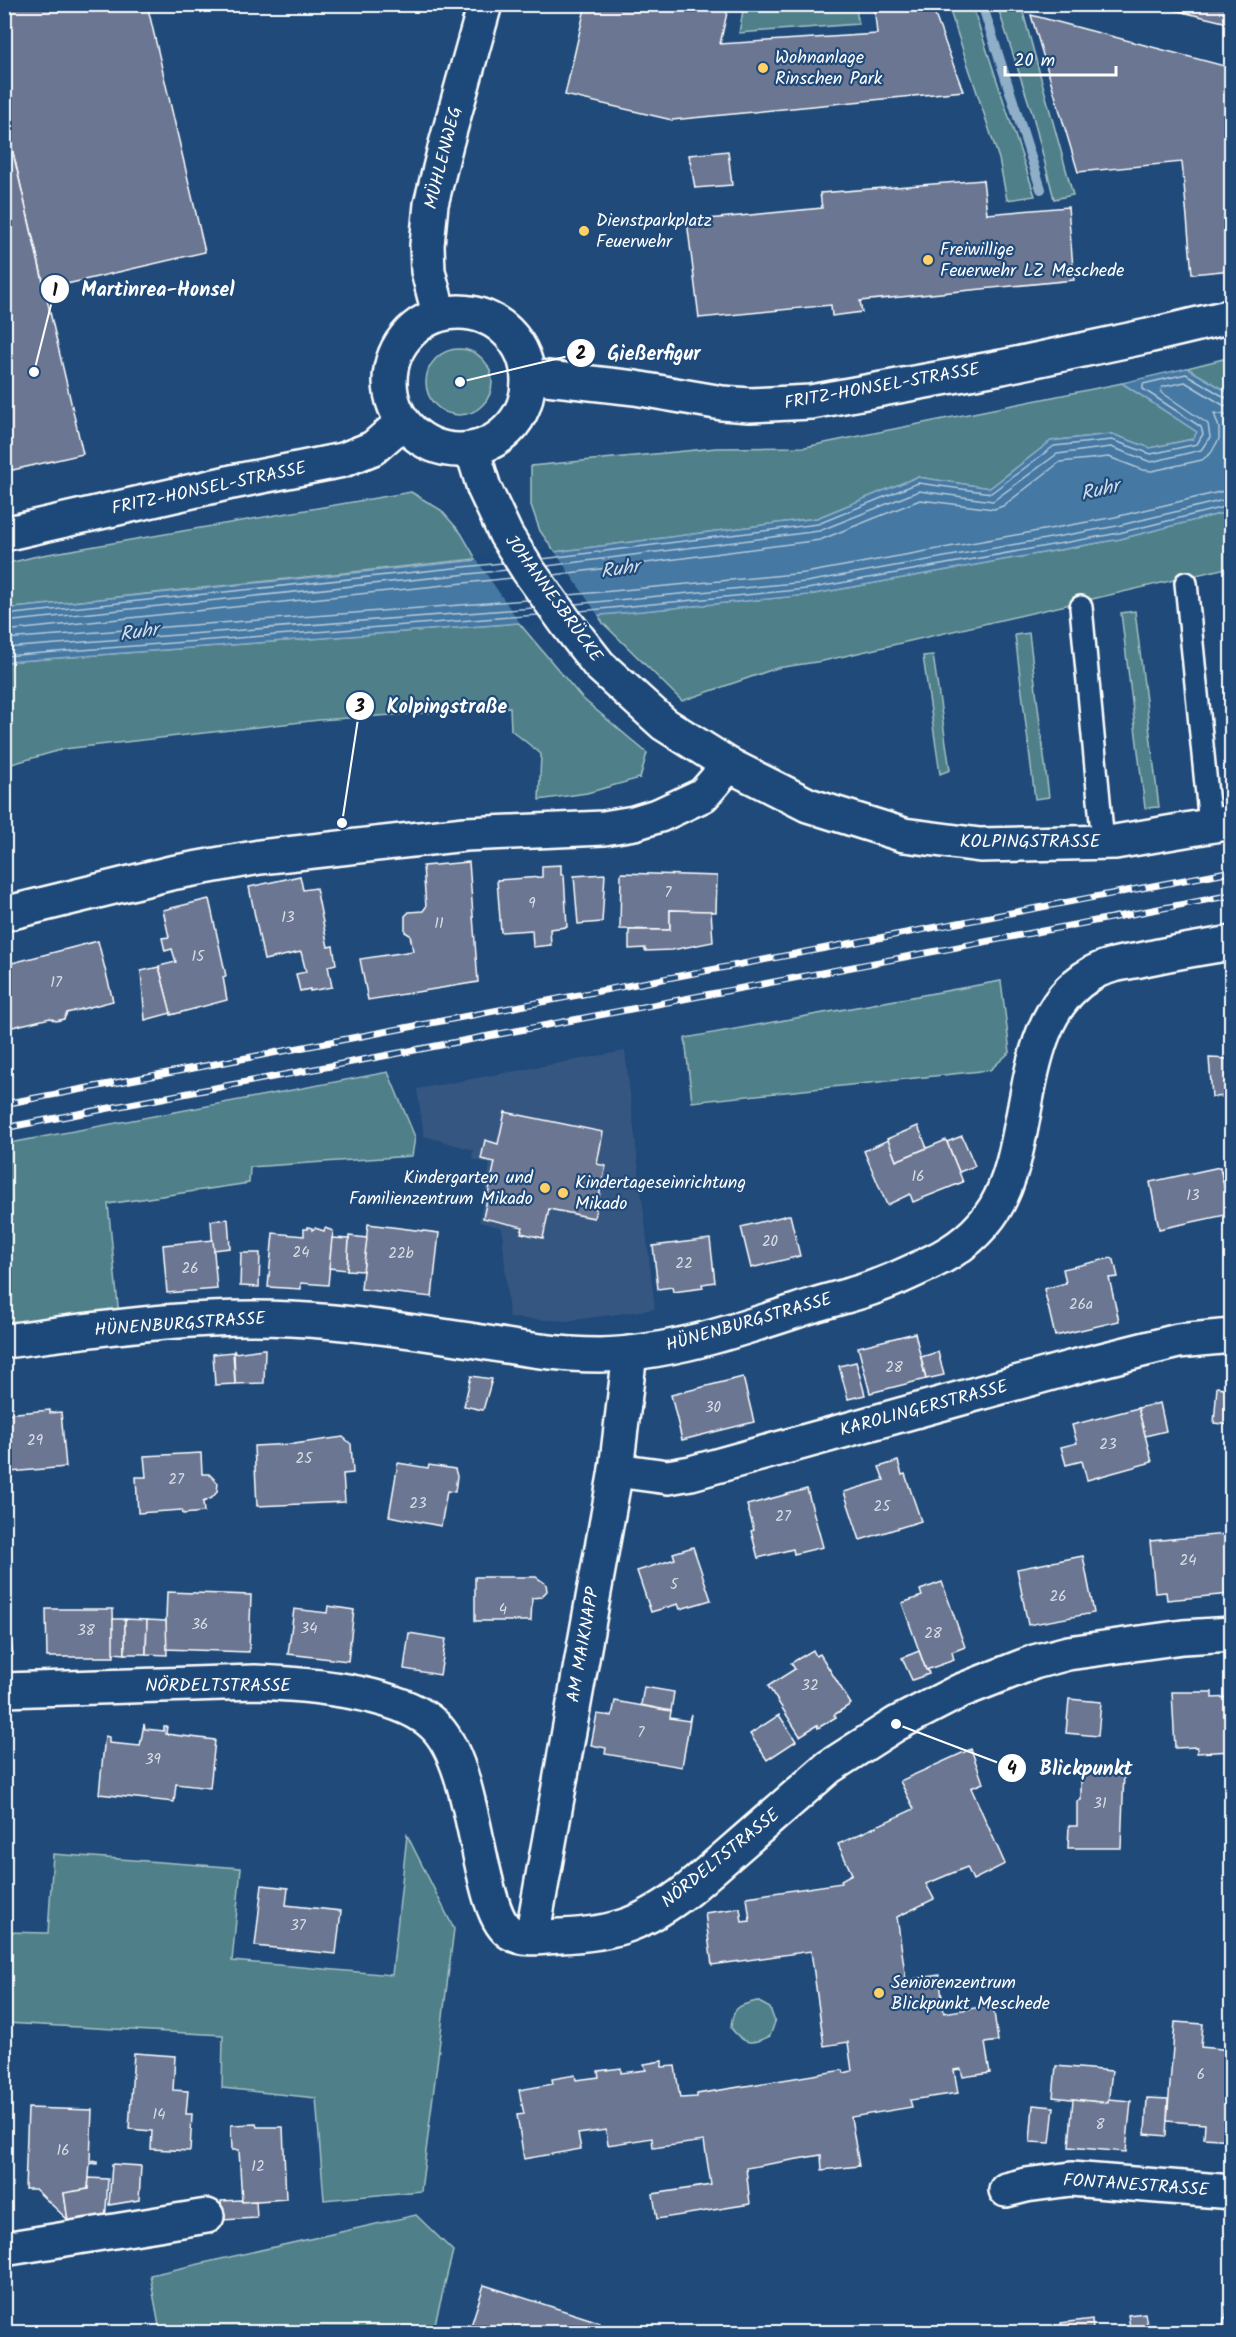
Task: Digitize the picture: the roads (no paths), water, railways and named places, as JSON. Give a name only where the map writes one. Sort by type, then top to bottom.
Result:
[{"type":"street","name":"MÜHLENWEG","points":[[439,314],[428,271],[427,245],[431,204],[485,4]]},
{"type":"street","points":[[460,311],[480,314],[499,323],[514,338],[524,355],[529,376],[527,396],[520,414],[508,430],[491,442],[472,449],[452,450],[434,446],[416,435],[403,422],[393,402],[390,381],[393,359],[403,339],[419,324],[439,314],[460,311]]},
{"type":"street","name":"FRITZ-HONSEL-STRASSE","points":[[529,376],[624,387],[722,403],[759,405],[811,402],[1002,367],[1232,316]]},
{"type":"street","name":"FRITZ-HONSEL-STRASSE","points":[[4,534],[232,482],[343,460],[373,448],[403,422]]},
{"type":"street","name":"JOHANNESBRÜCKE","points":[[472,449],[484,488],[495,512],[528,570],[599,665],[664,724],[729,765]]},
{"type":"street","points":[[4,914],[171,873],[260,857],[465,834],[604,828],[634,823],[660,815],[703,795],[729,765]]},
{"type":"street","name":"KOLPINGSTRASSE","points":[[729,765],[808,805],[904,835],[980,845],[1103,843],[1221,823]]},
{"type":"street","name":"HÜNENBURGSTRASSE","points":[[4,1341],[172,1322],[240,1318],[292,1319],[365,1326],[565,1354],[600,1355],[630,1353],[694,1341],[876,1287],[934,1261],[966,1241],[995,1208],[1003,1191],[1042,1037],[1048,1022],[1063,999],[1092,974],[1112,966],[1232,942]]},
{"type":"street","name":"KAROLINGERSTRASSE","points":[[616,1470],[668,1477],[691,1473],[1070,1368],[1178,1341],[1232,1336]]},
{"type":"street","name":"AM MAIKNAPP","points":[[532,1937],[616,1470],[630,1353]]},
{"type":"street","name":"NÖRDELTSTRASSE","points":[[4,1690],[279,1683],[363,1694],[416,1711],[435,1725],[443,1735],[459,1769],[497,1918],[509,1933],[532,1937],[586,1935],[629,1926],[667,1906],[830,1767],[896,1724],[960,1691],[1034,1662],[1068,1653],[1183,1637],[1232,1634]]},
{"type":"street","name":"FONTANESTRASSE","points":[[1006,2190],[1026,2184],[1071,2179],[1232,2192]]},
{"type":"street","points":[[4,2249],[207,2216]]},
{"type":"lane","points":[[1186,583],[1221,823]]},
{"type":"lane","points":[[1081,608],[1103,843]]},
{"type":"water","name":"Ruhr","points":[[1187,368],[1231,394],[1231,511],[1120,539],[808,595],[519,623],[5,662],[5,609],[555,552],[817,518],[917,477],[990,488],[1051,441],[1112,434],[1150,448],[1193,439],[1197,432],[1122,383]]},
{"type":"waterway","points":[[982,4],[1041,189]]},
{"type":"railway","points":[[4,1104],[1232,871]]},
{"type":"railway","points":[[4,1128],[1232,895]]},
{"type":"place","name":"Wohnanlage Rinschen Park","points":[[763,68]]},
{"type":"place","name":"Dienstparkplatz Feuerwehr","points":[[584,231]]},
{"type":"place","name":"Freiwillige Feuerwehr LZ Meschede","points":[[928,260]]},
{"type":"place","name":"Martinrea-Honsel","points":[[34,372]]},
{"type":"place","name":"Gießerfigur","points":[[460,382]]},
{"type":"place","name":"Kolpingstraße","points":[[342,823]]},
{"type":"place","name":"Kindergarten und Familienzentrum Mikado","points":[[545,1188]]},
{"type":"place","name":"Kindertageseinrichtung Mikado","points":[[563,1193]]},
{"type":"place","name":"Blickpunkt","points":[[896,1724]]},
{"type":"place","name":"Seniorenzentrum Blickpunkt Meschede","points":[[879,1993]]}]
